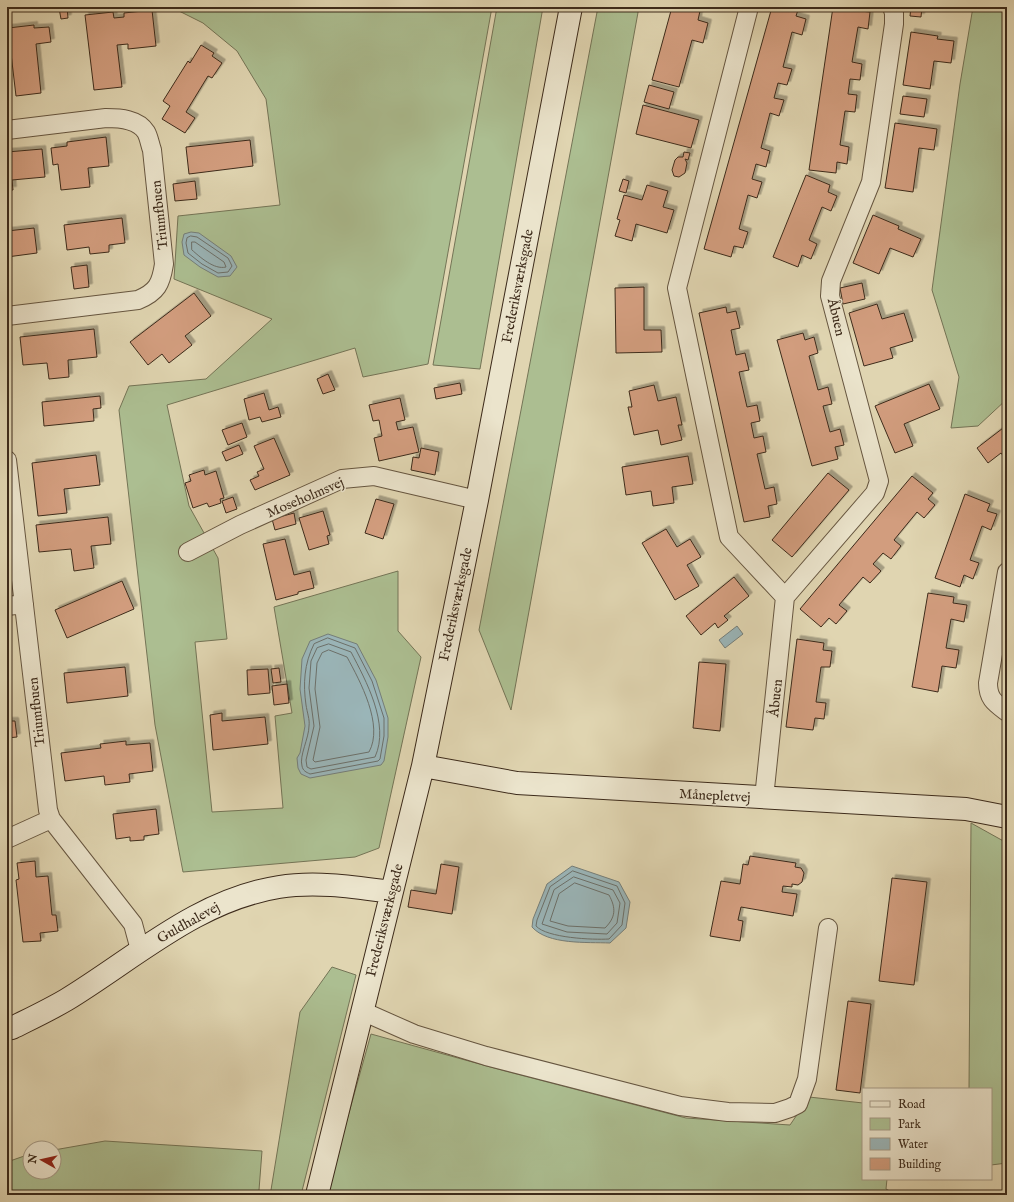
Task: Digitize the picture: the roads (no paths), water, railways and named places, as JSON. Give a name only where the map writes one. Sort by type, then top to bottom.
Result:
[{"type":"street","name":"Frederiksværksgade","points":[[317,1195],[423,766],[571,7]]},
{"type":"street","points":[[749,7],[677,288],[729,537],[785,597]]},
{"type":"street","name":"Åbuen","points":[[764,798],[785,597],[876,493],[879,481],[830,296],[831,281],[871,182],[894,24],[894,13],[892,7]]},
{"type":"street","name":"Triumfbuen","points":[[7,130],[106,118],[121,118],[134,122],[141,127],[147,133],[152,150],[164,264],[158,287],[149,295],[138,300],[7,316]]},
{"type":"street","name":"Triumfbuen","points":[[7,460],[15,605],[46,801],[51,820],[133,924],[140,950]]},
{"type":"street","name":"Moseholmsvej","points":[[188,552],[240,525],[342,479],[374,476],[476,500]]},
{"type":"street","points":[[1007,572],[988,683],[988,692],[994,702],[1007,712]]},
{"type":"street","name":"Månepletvej","points":[[423,766],[517,783],[966,809],[1007,817]]},
{"type":"street","points":[[7,839],[51,820]]},
{"type":"street","name":"Guldhalevej","points":[[7,1029],[12,1028],[66,1000],[140,950],[208,909],[243,895],[280,886],[317,884],[391,892]]},
{"type":"street","points":[[362,1011],[414,1034],[486,1056],[680,1106],[728,1112],[775,1113],[798,1104],[807,1079],[828,928]]},
{"type":"water","points":[[191,232],[199,233],[231,256],[237,267],[230,276],[218,277],[200,267],[184,255],[182,242],[184,234]]},
{"type":"water","points":[[737,626],[743,634],[725,648],[719,640]]},
{"type":"water","points":[[328,634],[357,644],[376,680],[388,718],[388,737],[384,761],[381,765],[310,778],[301,774],[298,768],[297,758],[300,753],[305,726],[300,689],[302,659],[310,641]]},
{"type":"water","points":[[572,866],[619,882],[630,902],[626,928],[610,943],[558,940],[539,933],[532,927],[533,919],[547,884]]}]
